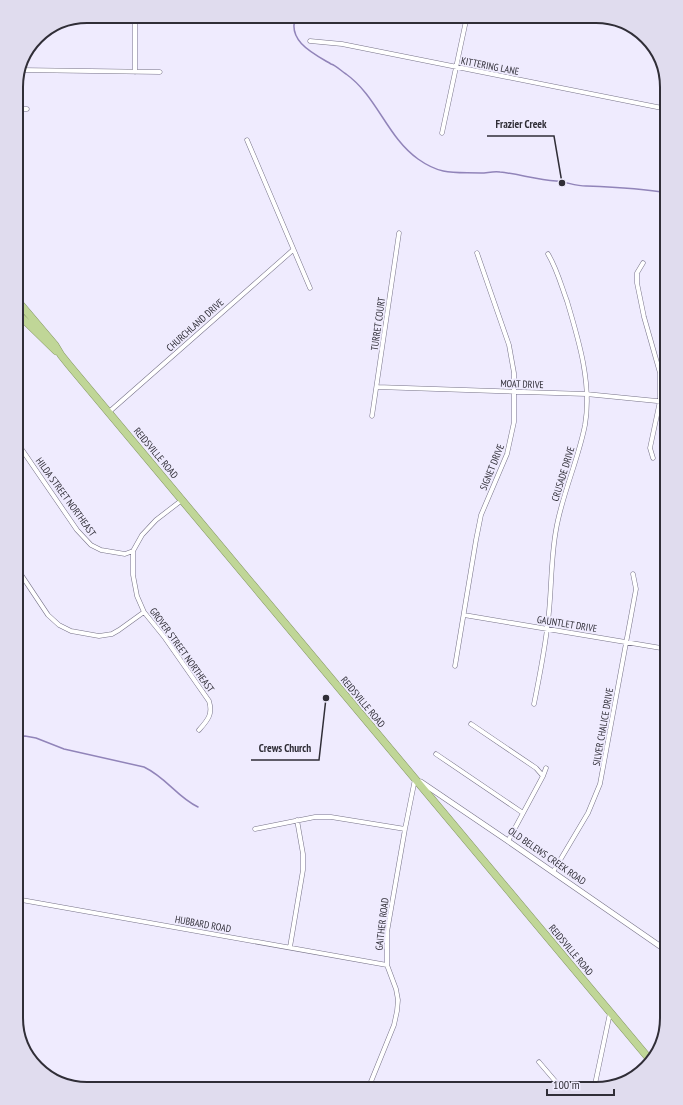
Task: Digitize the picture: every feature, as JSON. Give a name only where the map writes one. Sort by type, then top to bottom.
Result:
[{"type":"highway","name":"REIDSVILLE ROAD","points":[[23,307],[55,345],[61,355],[647,1056]]},
{"type":"highway","name":"REIDSVILLE ROAD","points":[[23,319],[61,355]]},
{"type":"street","points":[[135,23],[135,72]]},
{"type":"street","points":[[442,133],[466,23]]},
{"type":"street","name":"KITTERING LANE","points":[[310,41],[342,44],[660,107]]},
{"type":"street","points":[[25,70],[160,72]]},
{"type":"street","points":[[247,140],[310,288]]},
{"type":"street","name":"TURRET COURT","points":[[372,416],[399,233]]},
{"type":"street","name":"CHURCHLAND DRIVE","points":[[109,412],[293,250]]},
{"type":"street","name":"SIGNET DRIVE","points":[[455,666],[481,516],[507,454],[512,439],[514,422],[514,373],[509,345],[477,253]]},
{"type":"street","name":"CRUSADE DRIVE","points":[[534,704],[547,629],[556,531],[560,511],[585,424],[586,394],[584,363],[574,324],[555,266],[548,254]]},
{"type":"street","points":[[643,263],[637,273],[637,283],[644,317],[660,374],[660,401],[650,448],[653,458]]},
{"type":"street","name":"MOAT DRIVE","points":[[377,387],[586,394],[660,401]]},
{"type":"street","name":"HILDA STREET NORTHEAST","points":[[23,451],[77,530],[91,545],[101,550],[125,554],[133,551]]},
{"type":"street","points":[[133,551],[142,534],[156,520],[182,500]]},
{"type":"street","name":"GROVER STREET NORTHEAST","points":[[133,551],[134,582],[137,596],[144,612],[165,638],[209,701],[211,710],[208,719],[199,730]]},
{"type":"street","name":"SILVER CHALICE DRIVE","points":[[553,872],[588,813],[600,784],[636,589],[633,574]]},
{"type":"street","points":[[23,578],[48,615],[59,625],[71,631],[98,636],[112,634],[144,612]]},
{"type":"street","name":"GAUNTLET DRIVE","points":[[464,615],[660,649]]},
{"type":"street","points":[[471,724],[536,768],[543,776]]},
{"type":"street","points":[[436,754],[524,813]]},
{"type":"street","points":[[508,841],[524,813],[546,768]]},
{"type":"street","name":"GAITHER ROAD","points":[[371,1082],[394,1025],[397,1011],[398,1000],[396,989],[387,965],[387,932],[415,779]]},
{"type":"street","name":"OLD BELEWS CREEK ROAD","points":[[415,779],[660,946]]},
{"type":"street","points":[[255,829],[315,817],[332,817],[405,829]]},
{"type":"street","points":[[290,947],[303,870],[303,854],[297,820]]},
{"type":"street","name":"HUBBARD ROAD","points":[[23,900],[387,965]]},
{"type":"street","points":[[595,1082],[610,1012]]},
{"type":"street","points":[[539,1062],[556,1082]]},
{"type":"waterway","points":[[294,23],[295,33],[303,46],[337,67],[357,83],[366,93],[398,140],[407,150],[418,159],[434,168],[456,173],[500,172],[578,185],[660,192]]},
{"type":"waterway","points":[[23,736],[36,738],[64,749],[144,767],[159,776],[184,798],[198,807]]},
{"type":"place","name":"Frazier Creek","points":[[562,183]]},
{"type":"place","name":"Crews Church","points":[[326,698]]}]
